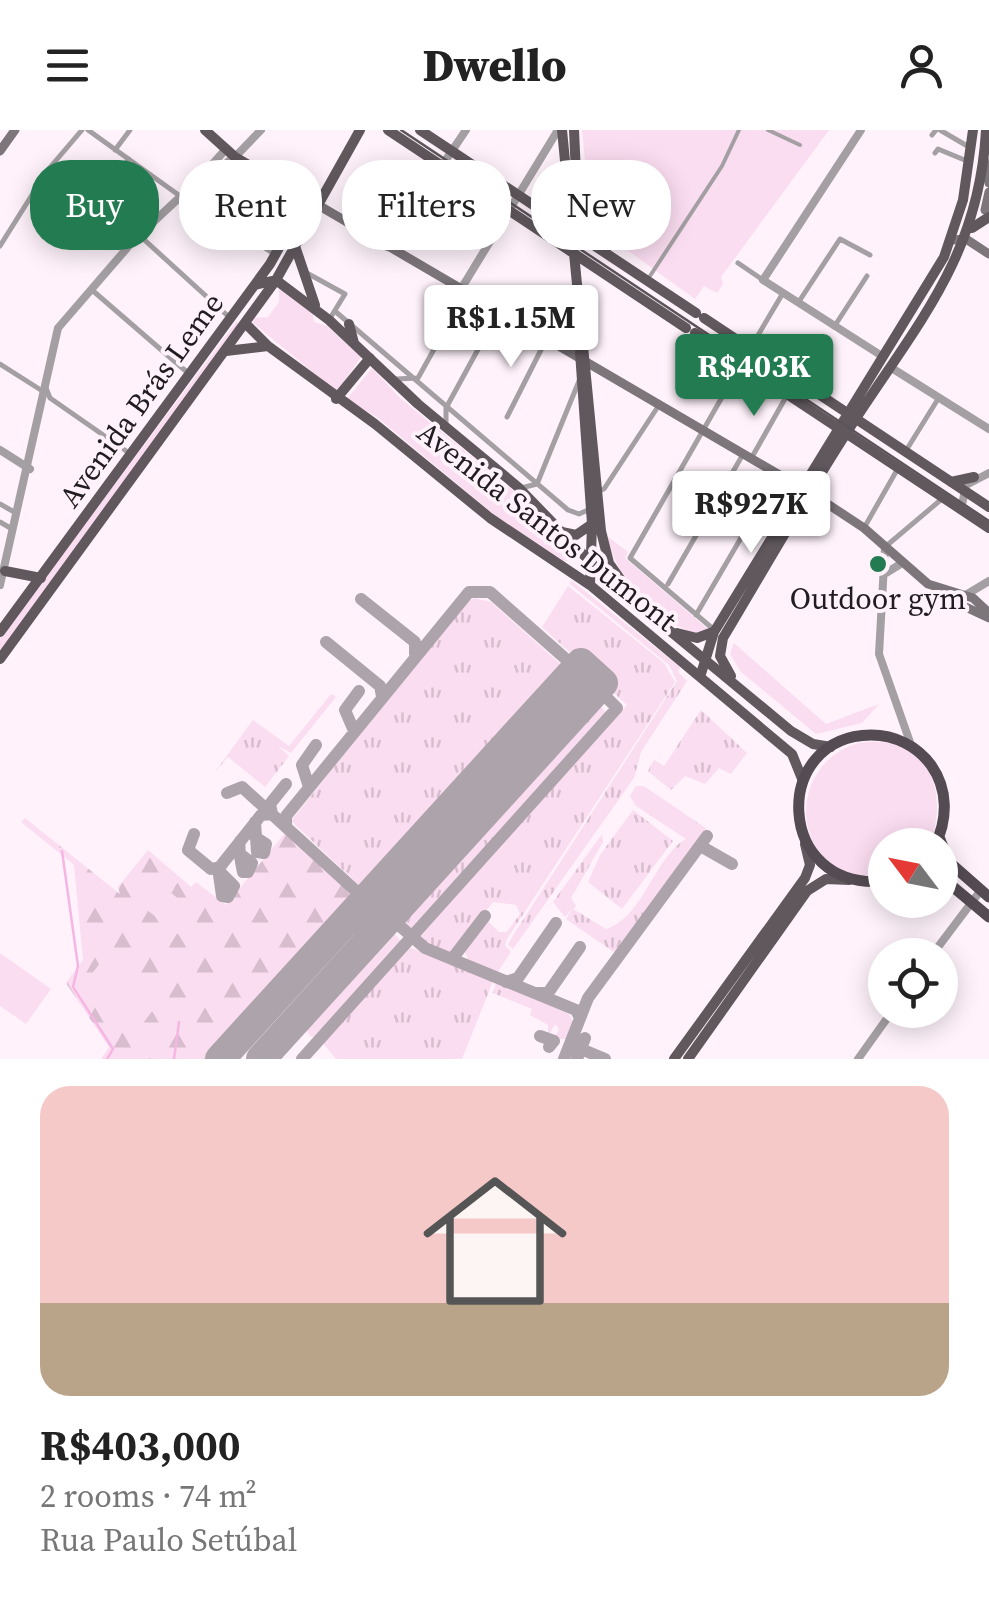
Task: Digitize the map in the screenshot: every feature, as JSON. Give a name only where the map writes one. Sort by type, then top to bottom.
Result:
[{"type":"highway","points":[[868,881],[850,880],[823,866],[805,842],[797,812],[803,781],[831,747],[854,737],[878,735],[912,747],[930,764],[941,786],[945,813],[941,828]]},
{"type":"highway","points":[[958,870],[985,893]]},
{"type":"highway","points":[[958,891],[987,917]]},
{"type":"main road","points":[[0,151],[15,130]]},
{"type":"main road","points":[[205,130],[241,160]]},
{"type":"main road","name":"Avenida Brás Leme","points":[[322,198],[360,130]]},
{"type":"main road","points":[[388,130],[429,160]]},
{"type":"main road","points":[[420,130],[531,205]]},
{"type":"main road","points":[[733,682],[720,656],[721,642],[952,240],[965,191],[973,130]]},
{"type":"main road","points":[[983,208],[986,130]]},
{"type":"main road","points":[[562,131],[571,160]]},
{"type":"main road","points":[[562,131],[565,160]]},
{"type":"main road","points":[[435,140],[437,160]]},
{"type":"main road","points":[[965,191],[983,208]]},
{"type":"main road","points":[[870,429],[865,417],[868,400],[884,360],[948,279],[989,192]]},
{"type":"main road","points":[[518,196],[520,218]]},
{"type":"main road","points":[[511,212],[989,528]]},
{"type":"main road","points":[[952,240],[967,236]]},
{"type":"main road","points":[[967,236],[989,254]]},
{"type":"main road","name":"Avenida Brás Leme","points":[[0,632],[278,250]]},
{"type":"main road","name":"Avenida Brás Leme","points":[[0,659],[226,351],[293,250]]},
{"type":"main road","points":[[296,250],[317,310]]},
{"type":"main road","points":[[396,250],[582,355],[804,493]]},
{"type":"main road","points":[[575,250],[582,355],[606,555],[632,599]]},
{"type":"main road","points":[[601,250],[989,507]]},
{"type":"main road","points":[[606,250],[610,256]]},
{"type":"main road","points":[[245,323],[243,313],[252,289],[276,280]]},
{"type":"main road","name":"Avenida Santos Dumont","points":[[276,280],[317,310],[333,316],[354,344],[518,487],[578,552],[632,599],[800,738],[831,747]]},
{"type":"main road","name":"Avenida Santos Dumont","points":[[245,323],[268,346],[498,524],[590,585],[792,754],[803,781]]},
{"type":"main road","points":[[349,324],[354,344]]},
{"type":"main road","points":[[226,351],[268,346]]},
{"type":"main road","points":[[582,355],[580,378],[592,524],[590,585]]},
{"type":"main road","points":[[336,399],[370,358]]},
{"type":"main road","points":[[850,416],[868,400]]},
{"type":"main road","points":[[146,435],[142,448],[152,451]]},
{"type":"main road","points":[[132,455],[138,462],[132,479]]},
{"type":"main road","points":[[751,461],[857,525],[928,584],[969,598],[989,616]]},
{"type":"main road","points":[[951,482],[974,477]]},
{"type":"main road","points":[[700,677],[714,631],[804,493]]},
{"type":"main road","points":[[557,530],[576,534],[592,524]]},
{"type":"main road","points":[[885,550],[923,586],[989,616]]},
{"type":"main road","points":[[564,566],[577,560],[578,552]]},
{"type":"main road","points":[[4,561],[42,578]]},
{"type":"main road","points":[[947,598],[969,598],[978,588]]},
{"type":"main road","points":[[672,632],[697,638],[714,631]]},
{"type":"main road","points":[[674,1059],[751,961],[805,878],[810,865],[805,842]]},
{"type":"main road","points":[[751,961],[812,886],[830,878],[850,880]]},
{"type":"main road","points":[[688,1059],[743,972]]},
{"type":"street","points":[[0,246],[36,186],[85,130],[179,195]]},
{"type":"street","points":[[115,150],[130,130]]},
{"type":"street","points":[[227,160],[260,130]]},
{"type":"street","points":[[444,160],[466,130]]},
{"type":"street","points":[[650,276],[722,166],[739,130]]},
{"type":"street","points":[[768,130],[800,145]]},
{"type":"street","points":[[764,280],[860,130]]},
{"type":"street","points":[[511,208],[562,131]]},
{"type":"street","points":[[936,132],[971,148]]},
{"type":"street","points":[[935,153],[938,149],[969,167]]},
{"type":"street","points":[[230,160],[233,155]]},
{"type":"street","points":[[159,220],[179,202]]},
{"type":"street","points":[[798,303],[840,240],[870,255]]},
{"type":"street","points":[[0,585],[30,469],[58,328],[128,250]]},
{"type":"street","points":[[155,250],[231,318]]},
{"type":"street","points":[[269,250],[276,254]]},
{"type":"street","points":[[387,375],[414,380],[487,250]]},
{"type":"street","points":[[738,263],[989,429]]},
{"type":"street","points":[[301,269],[344,294],[333,316]]},
{"type":"street","points":[[834,327],[866,276]]},
{"type":"street","points":[[92,290],[190,375]]},
{"type":"street","points":[[750,349],[784,294]]},
{"type":"street","points":[[447,428],[446,408],[500,311]]},
{"type":"street","name":"Avenida Santos Dumont","points":[[333,316],[349,324],[574,514],[591,508]]},
{"type":"street","points":[[507,417],[547,338]]},
{"type":"street","points":[[0,364],[132,455]]},
{"type":"street","points":[[714,631],[630,558],[742,364]]},
{"type":"street","points":[[535,506],[537,484],[580,378]]},
{"type":"street","points":[[668,584],[751,461],[788,395]]},
{"type":"street","points":[[906,452],[940,396]]},
{"type":"street","points":[[598,491],[604,489],[659,404]]},
{"type":"street","points":[[0,450],[30,469]]},
{"type":"street","points":[[857,525],[898,468]]},
{"type":"street","points":[[961,510],[964,490],[974,477],[989,473]]},
{"type":"street","points":[[696,615],[776,478]]},
{"type":"street","points":[[518,487],[537,484]]},
{"type":"street","points":[[912,747],[879,654],[885,550],[943,498]]},
{"type":"street","points":[[0,504],[19,515]]},
{"type":"street","points":[[0,522],[15,531]]},
{"type":"street","points":[[886,573],[899,565]]},
{"type":"street","points":[[978,588],[989,581]]},
{"type":"street","points":[[945,938],[971,902],[985,893]]},
{"type":"street","points":[[858,1059],[880,1028]]},
{"type":"green space","points":[[582,130],[829,130],[721,277],[723,284],[717,293],[704,286],[695,299],[627,250],[671,250],[671,160],[585,160]]},
{"type":"green space","points":[[279,287],[313,314],[314,322],[327,326],[361,357],[337,392],[253,323],[254,318],[268,317],[279,302]]},
{"type":"green space","points":[[237,321],[239,326],[0,651],[0,638]]},
{"type":"green space","points":[[372,368],[399,397],[515,492],[575,560],[564,561],[497,517],[378,418],[347,399]]},
{"type":"green space","points":[[607,536],[628,552],[625,558],[709,630],[702,635],[655,611],[620,569]]},
{"type":"green space","points":[[571,580],[680,667],[678,672],[687,681],[641,752],[634,778],[513,949],[508,945],[512,937],[677,681],[669,665],[570,584]]},
{"type":"green space","points":[[568,586],[664,663],[675,682],[507,939],[505,945],[511,952],[497,973],[469,961],[464,951],[487,920],[499,932],[507,932],[520,914],[516,905],[493,902],[452,954],[424,943],[419,936],[627,705],[542,627]]},
{"type":"green space","points":[[474,598],[491,602],[567,670],[568,676],[381,882],[371,888],[361,887],[291,821],[463,605]]},
{"type":"green space","points":[[734,643],[826,724],[879,704],[862,723],[816,734],[741,672],[730,654]]},
{"type":"green space","points":[[331,694],[336,697],[291,753],[278,746],[289,756],[265,787],[228,757],[215,772],[253,720],[289,746]]},
{"type":"green space","points":[[593,699],[607,713],[607,721],[423,923],[414,931],[397,917],[399,908]]},
{"type":"green space","points":[[701,710],[747,753],[731,774],[719,768],[705,784],[685,776],[671,790],[648,771],[654,760],[664,766]]},
{"type":"green space","points":[[882,742],[901,747],[916,756],[934,785],[934,828],[868,828],[868,876],[854,875],[832,864],[817,848],[808,829],[810,787],[837,753],[858,743]]},
{"type":"green space","points":[[636,786],[644,786],[707,829],[615,953],[566,919],[572,909],[565,917],[553,902],[602,834],[603,842],[571,898],[576,906],[573,909],[606,929],[630,912],[665,859],[686,839],[636,806],[630,796]]},
{"type":"green space","points":[[633,810],[673,841],[622,909],[588,882],[600,855]]},
{"type":"green space","points":[[25,818],[120,894],[118,887],[148,850],[191,887],[196,882],[226,905],[285,833],[352,894],[355,907],[220,1059],[101,1059],[109,1047],[66,983],[83,960],[74,865],[21,822]]},
{"type":"green space","points":[[165,888],[200,916],[183,938],[147,910]]},
{"type":"green space","points":[[389,927],[403,944],[319,1036],[311,1037],[298,1019],[379,930]]},
{"type":"green space","points":[[409,947],[493,981],[462,1059],[336,1059],[322,1042]]},
{"type":"green space","points":[[0,953],[51,989],[26,1024],[0,1006]]},
{"type":"green space","points":[[107,954],[163,997],[137,1031],[81,988]]},
{"type":"green space","points":[[496,983],[568,1013],[573,1022],[567,1039],[554,1039],[559,1029],[555,1024],[548,1037],[548,1025],[530,1015],[532,1009],[493,993]]},
{"type":"waterway","points":[[62,851],[78,966],[73,987],[113,1049],[107,1059]]},
{"type":"waterway","points":[[174,1059],[179,1022]]},
{"type":"taxiway","points":[[286,827],[286,816],[469,592],[490,592],[576,668],[580,679],[575,690]]},
{"type":"taxiway","points":[[361,599],[415,642],[415,654]]},
{"type":"taxiway","points":[[326,642],[380,686],[382,696]]},
{"type":"taxiway","points":[[302,1059],[617,708],[597,688],[581,687],[537,733]]},
{"type":"taxiway","points":[[354,731],[345,710],[359,691]]},
{"type":"taxiway","points":[[309,787],[302,765],[316,745]]},
{"type":"taxiway","points":[[219,871],[234,886],[228,897],[222,896],[219,875],[219,874],[219,873],[219,872],[219,871],[219,868],[261,815],[272,814],[270,804],[286,784]]},
{"type":"taxiway","points":[[227,793],[242,787],[367,901],[380,902],[389,894]]},
{"type":"taxiway","points":[[255,822],[257,852],[264,853],[266,844],[255,837]]},
{"type":"taxiway","points":[[194,834],[188,850],[211,869],[220,867]]},
{"type":"taxiway","points":[[564,1059],[588,998],[707,836]]},
{"type":"taxiway","points":[[240,841],[240,853],[243,872],[248,872],[252,863],[240,854]]},
{"type":"taxiway","points":[[704,848],[732,864]]},
{"type":"taxiway","points":[[395,889],[384,903],[385,913],[425,948],[576,1010],[580,1018]]},
{"type":"taxiway","points":[[358,930],[374,915],[386,916]]},
{"type":"taxiway","points":[[452,959],[485,916]]},
{"type":"taxiway","points":[[506,982],[518,978],[556,923]]},
{"type":"taxiway","points":[[536,993],[548,993],[580,947]]},
{"type":"taxiway","points":[[540,1036],[554,1041],[549,1047]]},
{"type":"taxiway","points":[[577,1059],[585,1038]]},
{"type":"taxiway","points":[[581,1049],[605,1059]]},
{"type":"runway","points":[[220,1059],[581,663],[603,683],[261,1059]]},
{"type":"railway","points":[[401,130],[989,521]]},
{"type":"place","name":"Outdoor gym","points":[[878,564]]}]
